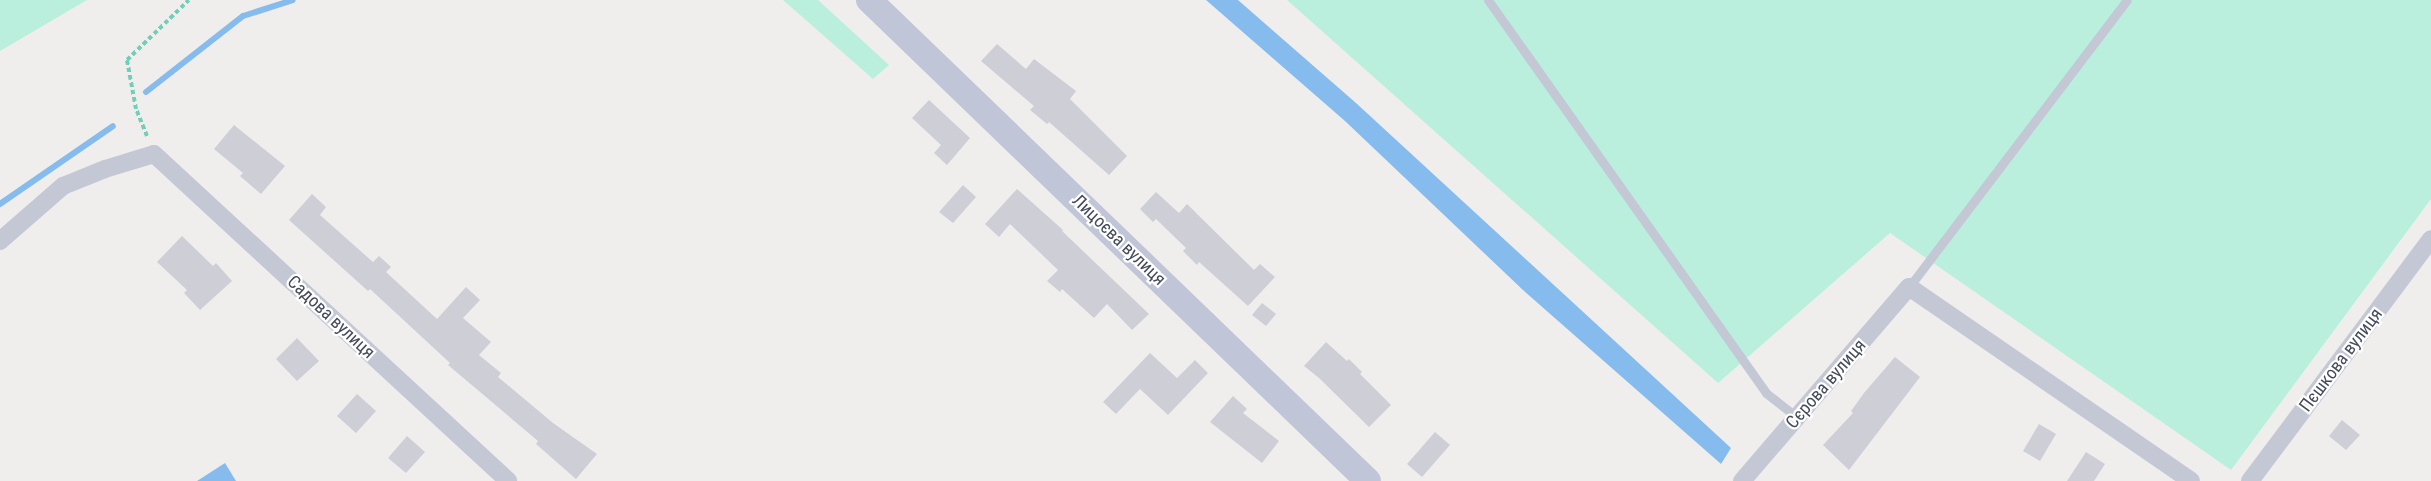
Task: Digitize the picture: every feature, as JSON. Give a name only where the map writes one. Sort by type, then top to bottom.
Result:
[{"type":"street","name":"Лицоєва вулиця","points":[[869,0],[1368,481]]},
{"type":"street","points":[[0,241],[63,186],[105,169],[154,154]]},
{"type":"street","name":"Садова вулиця","points":[[154,154],[508,481]]},
{"type":"street","name":"Пєшкова вулиця","points":[[2250,481],[2431,239]]},
{"type":"street","points":[[1909,287],[2191,481]]},
{"type":"street","name":"Сєрова вулиця","points":[[1742,481],[1909,287]]},
{"type":"lane","points":[[1488,0],[1766,393],[1797,417]]},
{"type":"lane","points":[[1909,287],[2127,0]]},
{"type":"path","points":[[154,154],[136,109],[127,60],[189,0]]},
{"type":"green space","points":[[0,0],[87,0],[0,51]]},
{"type":"green space","points":[[783,0],[818,0],[889,65],[873,79]]},
{"type":"green space","points":[[1287,0],[2431,0],[2431,199],[2231,470],[1890,233],[1718,383]]},
{"type":"water","points":[[1206,0],[1238,0],[1356,103],[1731,448],[1721,464],[1523,290],[1345,121]]},
{"type":"water","points":[[225,463],[236,481],[197,481]]},
{"type":"building","points":[[997,44],[1026,69],[1034,59],[1076,91],[1070,99],[1127,156],[1109,175],[1049,122],[1047,124],[1030,110],[1034,106],[981,61]]},
{"type":"building","points":[[929,100],[970,138],[947,165],[934,153],[941,145],[912,118]]},
{"type":"building","points":[[234,125],[285,166],[261,194],[240,176],[243,173],[214,149]]},
{"type":"building","points":[[963,185],[976,197],[953,223],[939,212]]},
{"type":"building","points":[[1017,189],[1063,230],[1149,314],[1132,330],[1107,304],[1094,318],[1062,289],[1060,292],[1047,281],[1058,270],[1010,224],[999,237],[985,224]]},
{"type":"building","points":[[1156,192],[1179,213],[1187,204],[1254,270],[1260,264],[1275,277],[1248,306],[1199,262],[1197,265],[1183,251],[1186,248],[1156,219],[1153,222],[1140,209]]},
{"type":"building","points":[[312,194],[326,207],[320,215],[373,262],[379,256],[391,267],[386,272],[437,319],[466,287],[480,300],[463,318],[491,342],[479,355],[501,373],[498,377],[553,423],[597,454],[576,479],[536,444],[538,441],[448,365],[450,363],[370,289],[368,291],[289,220]]},
{"type":"building","points":[[182,236],[213,266],[216,263],[232,281],[200,310],[184,293],[187,290],[157,262]]},
{"type":"building","points":[[1262,303],[1276,314],[1266,326],[1252,315]]},
{"type":"building","points":[[297,338],[319,361],[297,381],[276,359]]},
{"type":"building","points":[[1326,342],[1347,361],[1349,359],[1362,372],[1360,374],[1391,405],[1369,427],[1304,366]]},
{"type":"building","points":[[1150,353],[1177,378],[1195,360],[1208,373],[1168,415],[1140,389],[1116,414],[1103,402]]},
{"type":"building","points":[[1895,357],[1920,377],[1849,470],[1823,445],[1853,413],[1851,411],[1864,393]]},
{"type":"building","points":[[357,394],[376,411],[356,433],[337,416]]},
{"type":"building","points":[[1233,396],[1247,409],[1243,413],[1279,441],[1262,463],[1210,422]]},
{"type":"building","points":[[2342,420],[2360,435],[2346,450],[2329,436]]},
{"type":"building","points":[[2039,424],[2056,434],[2040,461],[2023,451]]},
{"type":"building","points":[[1435,432],[1450,445],[1422,477],[1407,464]]},
{"type":"building","points":[[407,436],[425,452],[406,473],[388,458]]},
{"type":"building","points":[[2086,452],[2105,464],[2094,481],[2067,481]]},
{"type":"waterway","points":[[146,92],[243,16],[293,0]]},
{"type":"waterway","points":[[0,204],[113,126]]}]
